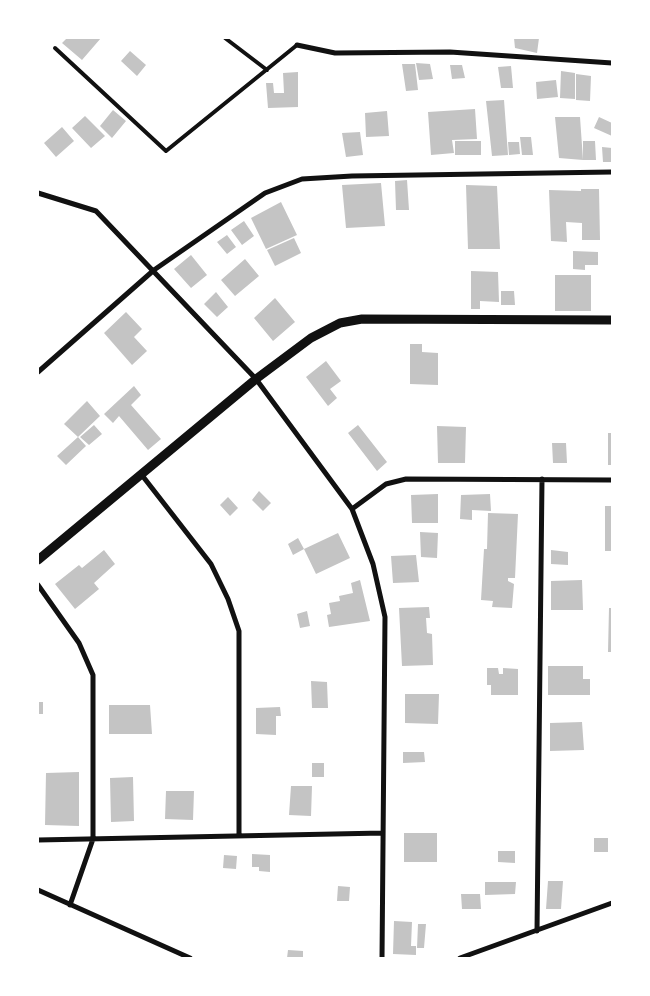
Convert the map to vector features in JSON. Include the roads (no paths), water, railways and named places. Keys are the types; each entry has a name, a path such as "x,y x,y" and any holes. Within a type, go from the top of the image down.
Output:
{"street":[{"path":"297,45 335,53 450,52 612,63"},
{"path":"38,372 154,270 265,193 302,179 362,175 612,172"},
{"path":"38,192 96,211 256,379 352,509 373,564 385,617 382,958"},
{"path":"38,560 256,379 312,338 340,324 362,319 612,320"},
{"path":"141,474 211,564 228,599 239,630 240,836"},
{"path":"352,509 386,484 406,478 612,480"},
{"path":"537,931 542,479"},
{"path":"38,585 79,643 93,675 93,839 70,905"},
{"path":"38,840 383,833"},
{"path":"38,890 190,958"},
{"path":"460,958 612,903"}],"lane":[{"path":"225,38 267,70"},
{"path":"55,48 166,151 297,45"}]}
